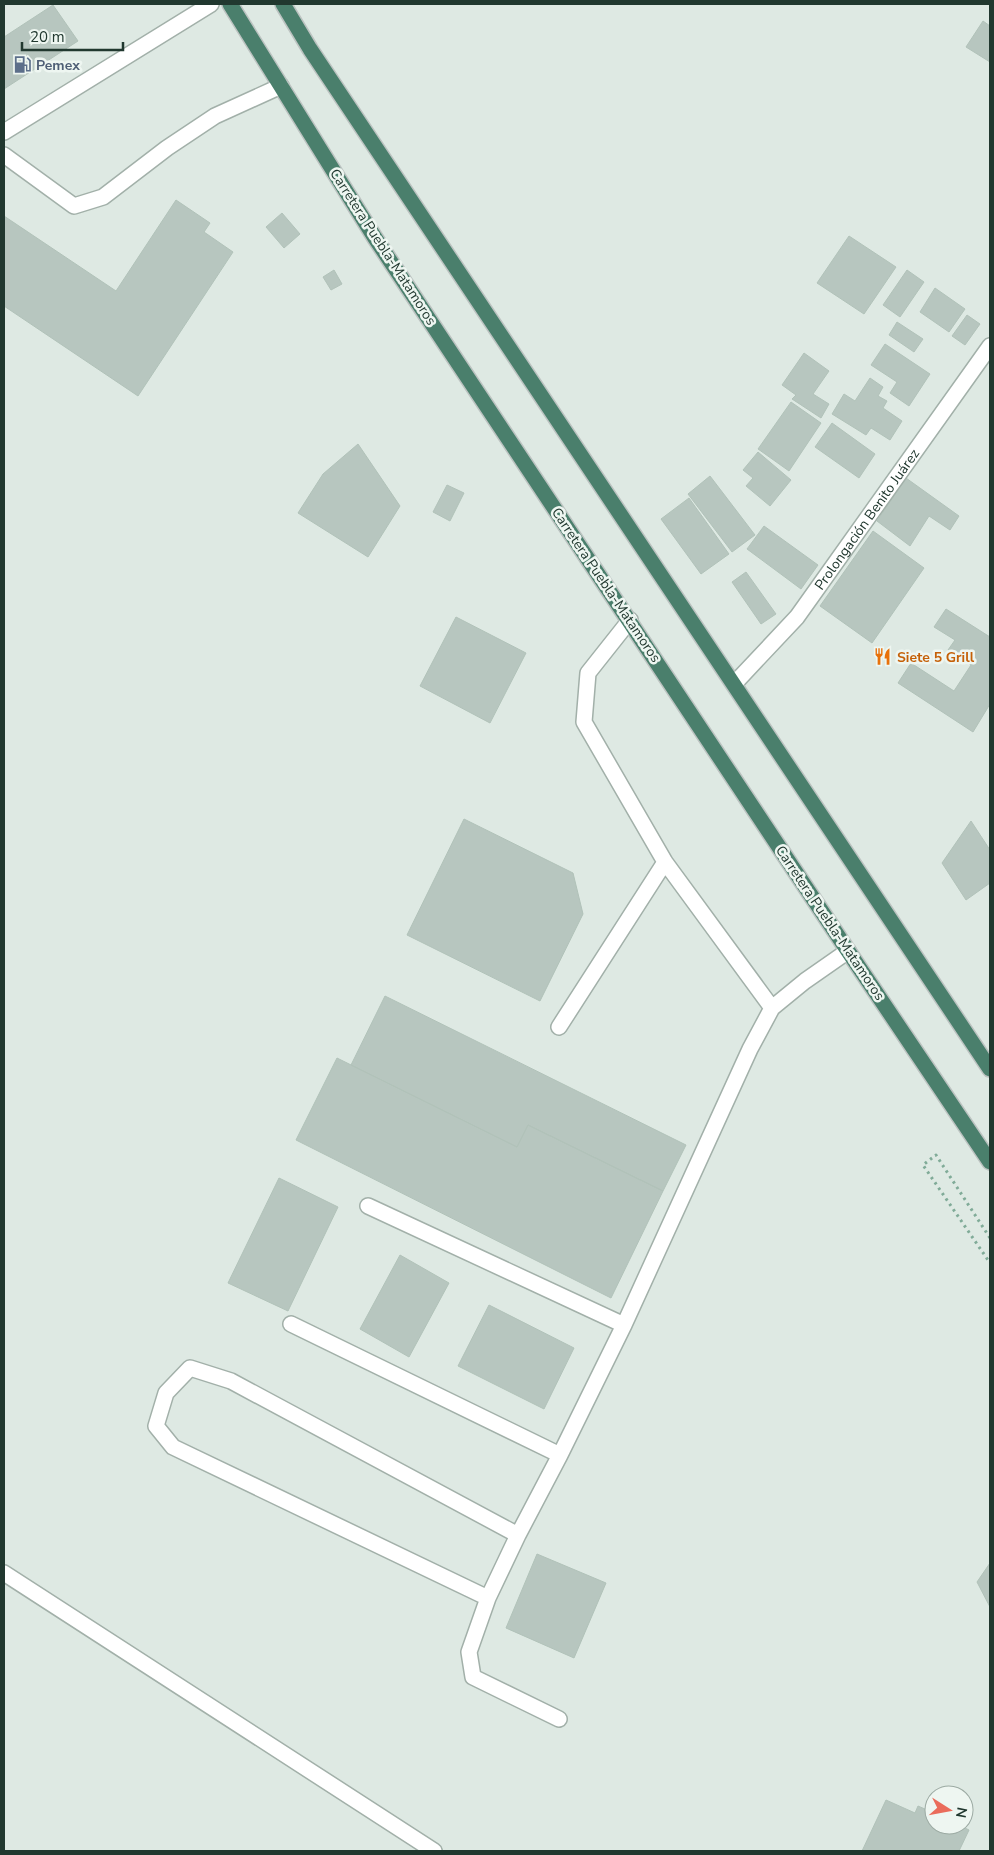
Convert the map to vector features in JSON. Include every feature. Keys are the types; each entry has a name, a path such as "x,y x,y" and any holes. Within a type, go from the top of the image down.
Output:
{"highway":[{"name":"Carretera Puebla-Matamoros","path":"230,4 375,238 990,1162"},
{"path":"283,4 310,49 990,1069"}],"street":[{"path":"4,132 210,4"},
{"path":"4,155 74,206 102,197 167,148 215,116 281,86"},
{"name":"Prolongación Benito Juárez","path":"734,684 796,618 990,346"},
{"path":"630,620 588,673 584,722 666,862 772,1008"},
{"path":"558,1027 666,862"},
{"path":"558,1719 473,1677 469,1652 488,1598 624,1325 750,1049 772,1008 805,981 848,951"},
{"path":"368,1206 624,1325"},
{"path":"291,1324 560,1455"},
{"path":"488,1598 173,1447 156,1426 166,1393 190,1368 231,1381 518,1535"},
{"path":"4,1573 434,1851"}],"path":[{"path":"990,1238 936,1155 923,1165 990,1263"}],"building":[{"name":"Pemex","path":"53,5 78,41 4,89 4,37"},
{"path":"983,21 990,26 990,62 966,47"},
{"path":"176,200 210,223 204,232 233,252 138,396 4,306 4,216 116,291"},
{"path":"282,213 300,234 284,248 266,227"},
{"path":"849,236 896,267 864,314 817,283"},
{"path":"334,270 342,284 331,290 323,277"},
{"path":"907,270 924,282 900,317 883,305"},
{"path":"935,288 965,309 949,332 920,312"},
{"path":"967,315 980,324 965,345 952,336"},
{"path":"897,322 923,339 914,352 889,335"},
{"path":"885,344 930,374 909,406 890,393 897,382 871,365"},
{"path":"804,353 829,371 813,394 829,404 821,418 792,399 796,395 782,385"},
{"path":"870,378 883,387 878,396 887,401 883,408 902,421 890,440 871,428 866,435 832,414 844,394 855,401"},
{"path":"791,402 821,423 789,471 758,449"},
{"path":"832,423 875,454 859,478 815,447"},
{"path":"358,444 400,506 368,557 298,513 323,474"},
{"path":"758,452 791,480 770,506 746,486 753,478 743,470"},
{"path":"710,476 755,535 732,552 688,494"},
{"path":"906,478 959,516 950,530 929,516 910,546 877,521"},
{"path":"447,485 464,493 450,521 433,512"},
{"path":"689,498 729,554 701,574 661,519"},
{"path":"764,526 818,565 801,589 747,549"},
{"path":"873,531 924,568 872,643 820,606"},
{"path":"746,572 776,614 761,624 732,582"},
{"path":"946,609 990,637 990,704 973,732 898,683 911,663 954,691 971,665 948,650 955,640 934,627"},
{"path":"456,617 526,653 490,723 420,686"},
{"path":"464,819 573,873 583,914 540,1001 407,935"},
{"path":"971,821 990,850 990,883 966,900 942,863"},
{"path":"385,996 686,1145 663,1191 528,1125 517,1147 351,1065"},
{"path":"337,1058 517,1147 528,1125 663,1191 611,1298 296,1140"},
{"path":"279,1178 338,1207 288,1311 228,1283"},
{"path":"400,1255 449,1283 409,1357 360,1329"},
{"path":"489,1305 574,1348 544,1409 458,1366"},
{"path":"537,1554 606,1583 574,1658 506,1628"},
{"path":"990,1563 990,1607 977,1582"},
{"path":"886,1800 915,1813 918,1806 924,1809 924,1835 967,1835 959,1851 862,1851"}],"place":[{"name":"Pemex","path":"22,65"},
{"name":"Siete 5 Grill","path":"883,657"}]}
